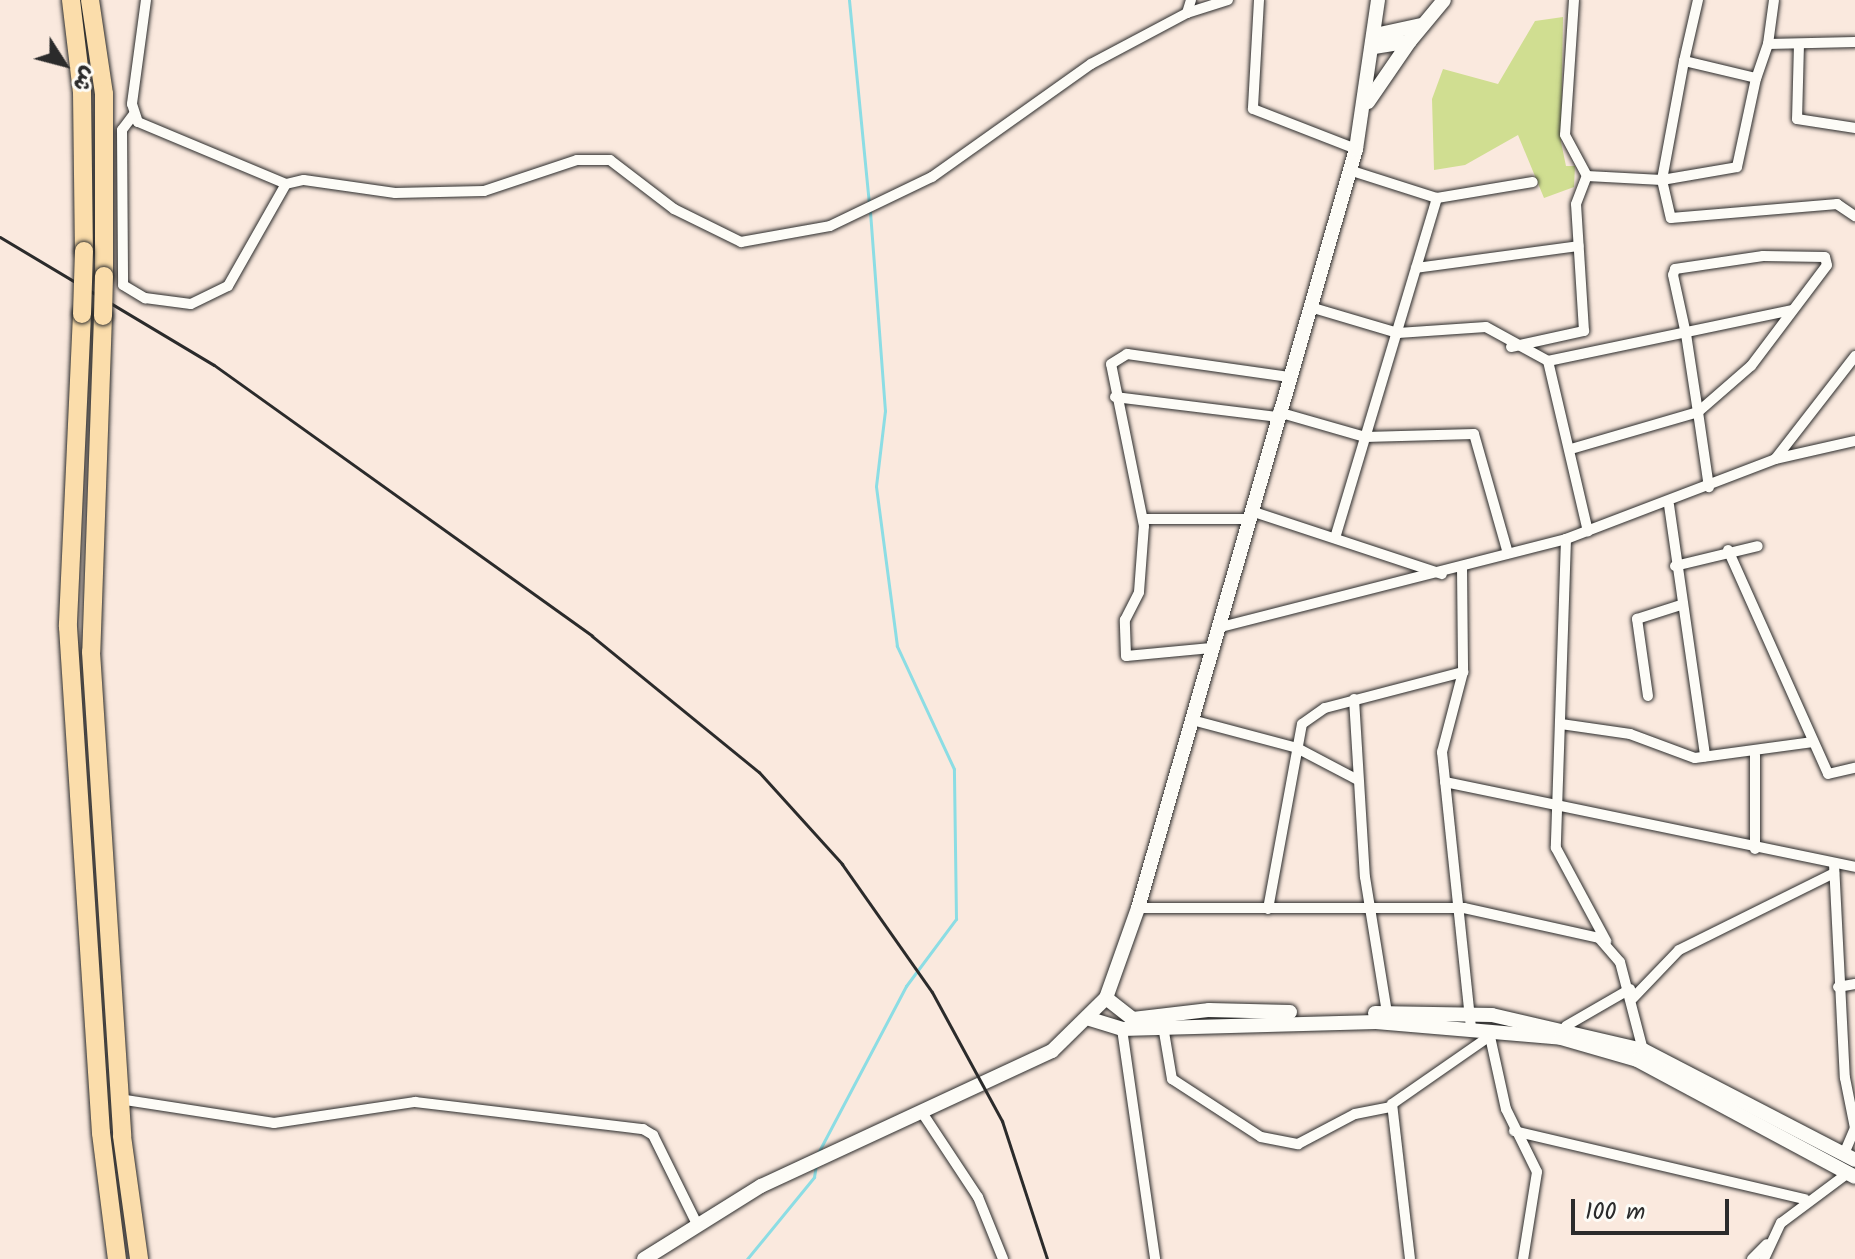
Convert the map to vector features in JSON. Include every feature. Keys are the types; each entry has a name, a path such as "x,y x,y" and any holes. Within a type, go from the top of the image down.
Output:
{"highway":[{"path":"71,0 82,92 84,251 68,586 86,934 117,1259"},
{"path":"90,0 104,94 103,316 90,564 100,845 119,1099 139,1259"}],"street":[{"path":"146,0 134,114 122,130 122,280 145,298 191,304 228,286 286,184"},
{"path":"1187,13 1191,0"},
{"path":"134,114 151,133 286,184 484,191 577,160 610,160 674,209 741,242 808,231 870,210 932,177 1091,64 1187,13 1228,0"},
{"path":"1259,0 1253,109 1356,149"},
{"path":"644,1259 697,1224 799,1169 923,1114 1052,1051 1090,1019 1106,998 1138,908 1356,149 1366,106 1378,0"},
{"path":"1366,106 1410,41 1444,0"},
{"path":"1574,0 1565,135 1587,176"},
{"path":"1698,0 1662,180 1671,218 1837,204 1855,216"},
{"path":"1587,176 1662,180 1742,163 1756,78 1768,44 1774,0"},
{"path":"1375,41 1425,23"},
{"path":"1375,41 1410,41"},
{"path":"1768,44 1855,42"},
{"path":"1799,44 1795,116 1855,128"},
{"path":"1684,61 1756,78"},
{"path":"1349,170 1437,198 1533,182"},
{"path":"1587,176 1576,199 1588,353"},
{"path":"1335,538 1437,198"},
{"path":"1416,268 1579,246"},
{"path":"1571,449 1698,412 1751,366 1827,265 1825,257 1682,266 1673,275 1686,334 1698,412 1709,487"},
{"path":"1310,307 1398,333 1486,327 1511,347 1548,361 1794,310"},
{"path":"1511,347 1584,331"},
{"path":"1211,648 1126,656 1125,620 1139,592 1143,519 1115,397 1111,364 1120,355 1289,377"},
{"path":"1775,459 1855,356"},
{"path":"1548,361 1588,531"},
{"path":"1115,397 1278,415 1365,437 1474,434 1508,553"},
{"path":"1217,628 1442,574 1566,539 1669,505 1775,459 1855,441"},
{"path":"1669,505 1675,566 1705,756"},
{"path":"1143,519 1250,515 1335,538 1442,574"},
{"path":"1566,539 1558,856 1631,993 1643,1050"},
{"path":"1675,566 1728,550 1758,546"},
{"path":"1728,550 1831,776 1855,768"},
{"path":"1462,568 1463,672 1443,743 1445,782 1464,908 1471,1020"},
{"path":"1648,696 1637,619 1681,605"},
{"path":"1268,909 1297,748 1308,718 1354,699 1463,672"},
{"path":"1354,699 1370,910 1387,1013"},
{"path":"1192,720 1297,748 1358,780"},
{"path":"1561,724 1705,756 1755,755 1813,742"},
{"path":"1755,755 1755,849"},
{"path":"1445,782 1560,804 1834,868 1855,867"},
{"path":"1752,1259 1805,1199 1850,1166 1855,1128 1838,987 1834,868"},
{"path":"1566,1026 1631,993 1679,950 1834,868"},
{"path":"1138,908 1464,908 1606,941"},
{"path":"1838,987 1855,984"},
{"path":"1106,998 1135,1020 1209,1010 1387,1013 1471,1020 1488,1026 1561,1038 1637,1060 1850,1166"},
{"path":"1090,1019 1122,1029 1296,1021 1471,1020"},
{"path":"1163,1026 1172,1079 1261,1137 1298,1144 1355,1114 1391,1107 1488,1026 1566,1026 1643,1050 1850,1166"},
{"path":"1488,1026 1514,1131 1537,1178 1523,1259"},
{"path":"1122,1029 1155,1259"},
{"path":"119,1099 274,1123 415,1102 643,1129 653,1135 697,1224"},
{"path":"1391,1107 1410,1259"},
{"path":"923,1114 978,1197 1003,1259"},
{"path":"1514,1131 1805,1199"},
{"path":"1764,1259 1768,1243"}],"green space":[{"path":"1563,17 1561,142 1566,166 1575,166 1574,187 1544,198 1518,135 1465,165 1434,170 1432,99 1443,69 1498,84 1535,21"}],"waterway":[{"path":"849,0 869,203"},
{"path":"818,1153 906,986 956,919 954,769 897,646 876,486 885,411 870,211"},
{"path":"747,1259 814,1177 816,1165"}],"railway":[{"path":"0,237 214,365 592,636 759,772 842,864 932,992 1002,1121 1047,1259"}]}
